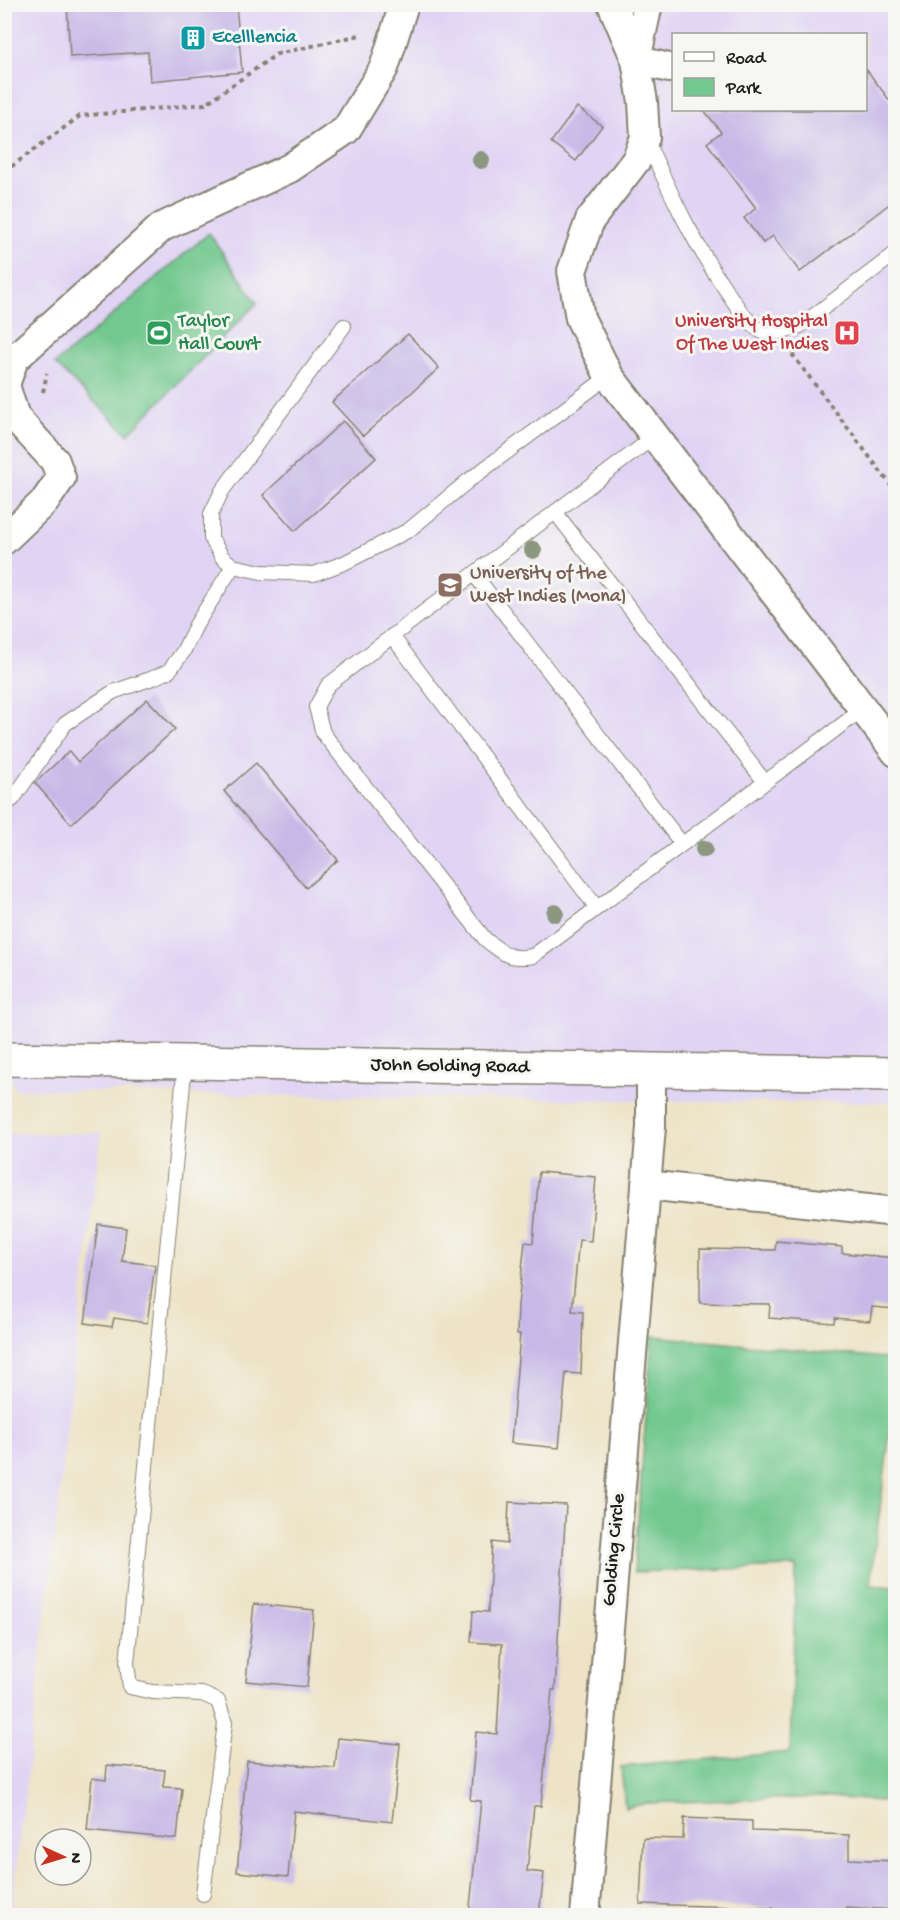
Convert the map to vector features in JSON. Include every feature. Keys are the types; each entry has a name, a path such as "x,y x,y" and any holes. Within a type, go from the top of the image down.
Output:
{"street":[{"path":"612,4 636,60 644,102 645,137 637,159 590,220 572,271 580,318 609,376 896,752"},
{"path":"636,60 648,4"},
{"path":"4,540 45,501 61,478 56,461 15,417 5,385 14,359 162,227 290,168 345,130 384,68 401,15"},
{"path":"636,60 669,68"},
{"name":"John Golding Road","path":"4,1059 896,1074"},
{"name":"Golding Circle","path":"585,1916 651,1127 651,1070"},
{"path":"646,1185 896,1212"}],"lane":[{"path":"645,137 676,207 703,258 740,311 759,332 768,335 788,331 809,320 896,254"},
{"path":"344,326 222,490 211,514 211,538 222,557 233,566 261,572 314,574 344,563 409,530 468,481 609,376"},
{"path":"655,436 328,685 316,707 323,733 485,939 500,952 515,959 533,956 863,709"},
{"path":"555,512 765,782"},
{"path":"4,806 13,799 65,724 113,692 169,671 183,652 196,625 233,566"},
{"path":"474,574 682,844"},
{"path":"392,636 597,908"},
{"path":"184,1063 127,1663 130,1687 152,1692 202,1694 218,1701 222,1712 225,1723 203,1894"}],"path":[{"path":"4,172 80,116 205,104 277,54 401,15"},
{"path":"776,333 896,492"},
{"path":"42,396 47,371"}],"shaded area":[{"name":"University of the West Indies (Mona)","path":"4,5 895,5 895,1102 187,1094 15,1089 4,1061"},
{"path":"101,1133 12,1906 5,1906 5,1134"}],"green space":[{"name":"Taylor Hall Court","path":"209,233 257,303 128,434 55,364"},
{"path":"652,1336 895,1359 895,1394 870,1585 895,1587 895,1802 825,1797 648,1803 625,1808 621,1767 790,1752 796,1567 634,1572"}],"building":[{"name":"Ecelllencia","path":"67,4 236,4 242,72 150,81 148,52 70,57"},
{"path":"867,70 896,109 896,199 800,272 773,236 763,243 744,218 756,208 707,143 721,132 705,111 867,111"},
{"path":"577,107 602,126 576,161 551,142"},
{"path":"408,334 439,368 363,436 332,402"},
{"path":"343,421 376,458 295,531 263,495"},
{"path":"147,699 175,729 71,824 35,783 69,751 78,762"},
{"path":"256,763 338,860 306,888 224,791"},
{"path":"539,1172 596,1177 591,1241 579,1240 572,1311 583,1312 581,1374 566,1373 559,1448 511,1443 520,1334 517,1334 518,1305 525,1242 533,1243"},
{"path":"98,1224 126,1228 122,1261 155,1265 147,1323 114,1318 112,1327 85,1323"},
{"path":"776,1241 842,1247 842,1253 896,1258 896,1309 872,1307 870,1321 835,1318 834,1323 769,1318 770,1304 700,1303 700,1249 775,1250"},
{"path":"509,1502 566,1505 555,1690 552,1690 541,1806 534,1806 527,1871 544,1873 539,1916 469,1916 481,1801 470,1800 476,1732 497,1734 502,1644 471,1642 473,1611 488,1612 492,1542 507,1544"},
{"path":"254,1604 314,1610 307,1687 246,1681"},
{"path":"338,1738 400,1744 392,1822 294,1811 288,1877 237,1872 247,1761 335,1768"},
{"path":"107,1765 165,1770 163,1787 182,1788 177,1839 93,1831 93,1827 87,1827 92,1778 106,1780"},
{"path":"684,1818 752,1821 752,1831 849,1835 849,1859 896,1861 896,1910 846,1907 846,1916 794,1916 773,1915 773,1908 640,1904 643,1838 683,1839"}],"place":[{"name":"Ecelllencia","path":"193,38"},
{"name":"Taylor Hall Court","path":"159,333"},
{"name":"University Hospital Of The West Indies","path":"847,333"},
{"name":"University of the West Indies (Mona)","path":"450,585"}]}
